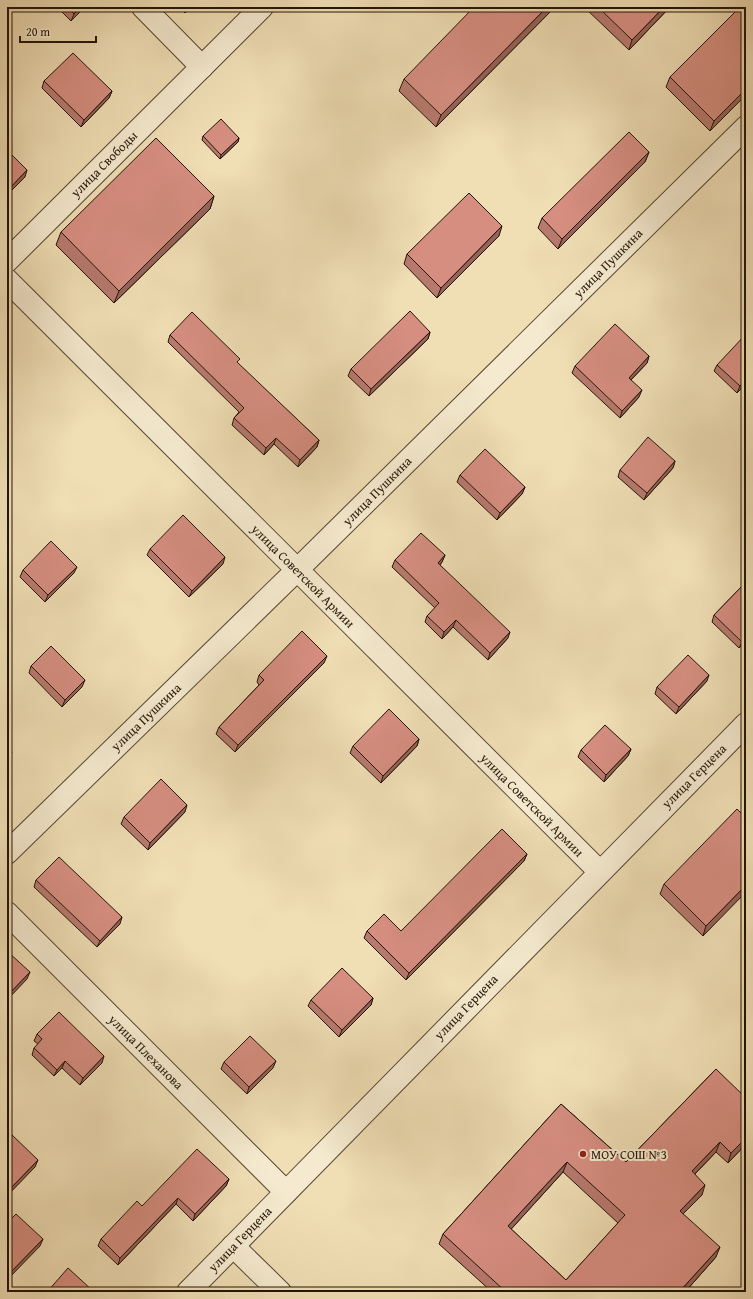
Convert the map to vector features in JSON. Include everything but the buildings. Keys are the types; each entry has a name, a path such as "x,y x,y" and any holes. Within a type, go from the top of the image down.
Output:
{"street":[{"path":"143,7 202,68"},
{"name":"улица Свободы","path":"7,261 262,7"},
{"name":"улица Пушкина","path":"7,853 297,570 746,127"},
{"name":"улица Советской Армии","path":"7,280 599,872"},
{"name":"улица Герцена","path":"188,1292 746,724"},
{"name":"улица Плеханова","path":"7,913 286,1192"},
{"path":"233,1246 280,1292"}],"place":[{"name":"МОУ СОШ №3","path":"583,1154"}]}
